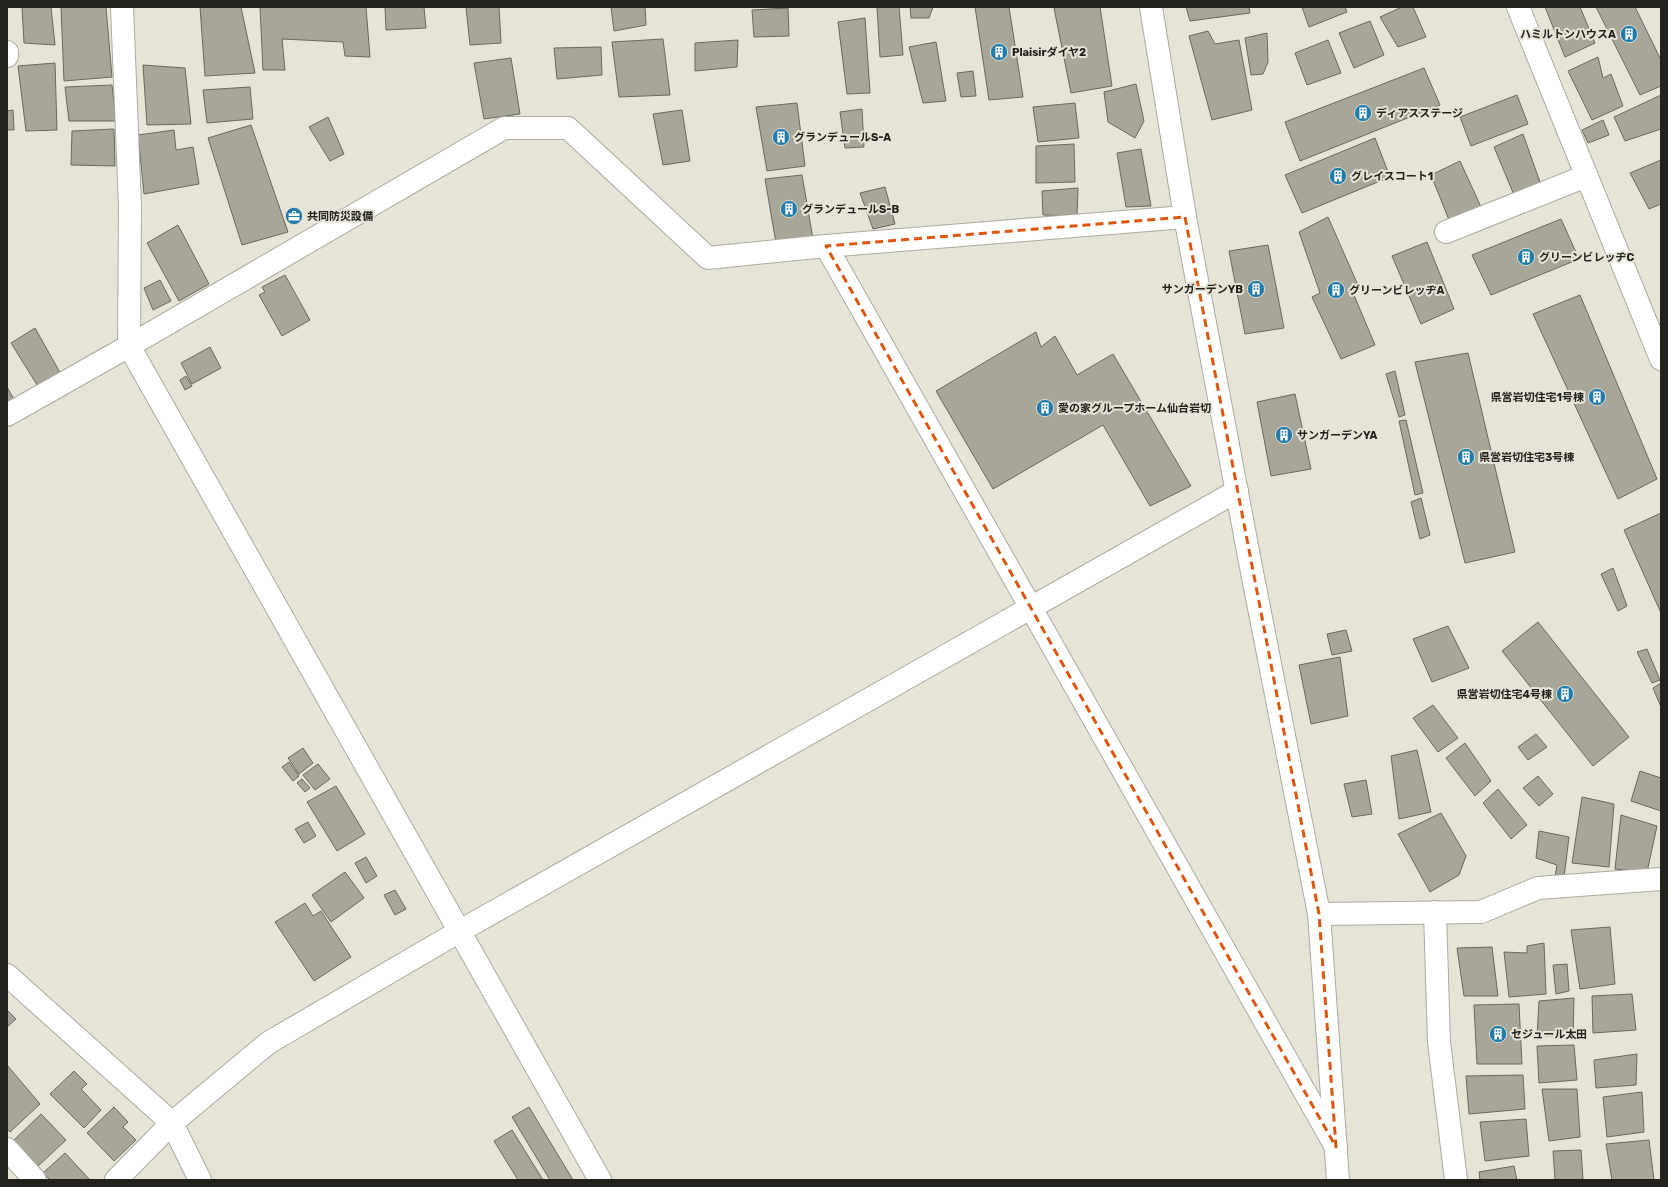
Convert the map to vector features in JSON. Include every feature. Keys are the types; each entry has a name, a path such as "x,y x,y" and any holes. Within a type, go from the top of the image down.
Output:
{"street":[{"path":"122,7 130,207 129,346 600,1180"},
{"path":"1151,7 1185,217 1319,914 1338,1180"},
{"path":"1518,7 1661,359"},
{"path":"7,415 129,346 504,128 568,128 708,258 826,246 1185,217"},
{"path":"1446,232 1586,176"},
{"path":"826,246 1336,1147"},
{"path":"116,1180 172,1123 268,1044 460,932 1237,491"},
{"path":"1319,914 1481,912 1538,888 1661,879 1661,882"},
{"path":"1435,912 1439,1042 1456,1180"},
{"path":"7,976 172,1123 200,1180"},
{"path":"7,1149 35,1180"}],"highlighted area":[{"path":"1185,217 1319,914 1336,1147 1031,608 826,246"}],"building":[{"path":"22,7 51,7 55,45 24,43"},
{"path":"61,7 106,7 112,77 64,81"},
{"path":"200,7 241,7 255,73 205,76"},
{"path":"260,7 366,7 370,57 345,56 343,42 282,39 285,70 263,70"},
{"path":"385,7 424,7 426,28 386,30"},
{"path":"466,7 499,7 501,43 470,45"},
{"path":"611,7 645,7 646,25 614,31"},
{"path":"877,7 899,7 903,55 880,57"},
{"path":"910,7 933,7 929,18 911,18"},
{"name":"Plaisirダイヤ2","path":"975,7 1009,7 1023,97 989,100"},
{"path":"1100,7 1112,86 1071,93 1054,8"},
{"path":"1186,7 1249,7 1250,13 1190,21"},
{"path":"1302,7 1345,7 1347,12 1309,27"},
{"path":"1402,7 1413,7 1426,37 1398,47 1380,17"},
{"path":"1545,7 1580,7 1595,43 1565,57"},
{"name":"ハミルトンハウスA","path":"1596,7 1635,7 1661,60 1661,86 1640,95"},
{"path":"788,8 789,36 754,37 752,10"},
{"path":"865,18 870,93 847,94 838,22"},
{"path":"1370,21 1384,55 1354,68 1339,33"},
{"path":"1208,31 1215,44 1239,40 1252,110 1212,120 1189,36"},
{"path":"1267,33 1268,62 1263,74 1251,75 1245,38"},
{"path":"663,39 670,95 619,97 612,42"},
{"path":"738,40 737,67 695,71 695,43"},
{"path":"1328,40 1341,73 1307,85 1295,53"},
{"path":"936,42 946,101 923,103 909,47"},
{"path":"601,47 602,75 557,79 554,48"},
{"path":"1598,57 1603,78 1611,74 1623,106 1592,120 1568,71"},
{"path":"511,58 520,114 484,119 474,63"},
{"path":"55,63 57,130 26,131 18,66"},
{"path":"143,65 185,68 191,124 147,125"},
{"name":"ディアスステージ","path":"1424,68 1440,105 1300,161 1285,122"},
{"path":"973,71 976,96 961,97 957,73"},
{"path":"1136,84 1144,121 1135,138 1108,122 1104,92"},
{"path":"112,85 116,121 69,121 65,87"},
{"path":"250,87 253,119 207,123 203,90"},
{"path":"1517,95 1528,124 1471,146 1460,117"},
{"path":"1661,95 1661,129 1625,141 1614,117"},
{"name":"グランデュールS-A","path":"797,103 805,166 767,171 756,107"},
{"path":"1075,103 1079,138 1038,142 1033,107"},
{"path":"862,109 864,147 845,148 840,112"},
{"path":"13,110 14,130 7,130 7,111"},
{"path":"682,110 690,161 663,165 653,114"},
{"path":"328,117 344,154 330,161 309,127"},
{"path":"1603,120 1609,135 1588,143 1582,130"},
{"path":"251,125 288,232 242,245 208,138"},
{"path":"114,129 115,166 71,165 72,131"},
{"path":"174,130 176,150 193,147 199,184 144,194 138,135"},
{"path":"1523,134 1541,185 1514,195 1494,147"},
{"name":"グレイスコート1","path":"1375,138 1390,177 1302,213 1285,175"},
{"path":"1074,144 1075,182 1036,183 1036,146"},
{"path":"1141,149 1151,206 1126,207 1117,153"},
{"path":"1661,160 1661,204 1649,209 1630,173"},
{"path":"1460,161 1481,207 1449,220 1431,175"},
{"name":"グランデュールS-B","path":"802,175 813,239 776,243 765,179"},
{"path":"885,187 895,224 873,229 860,193"},
{"path":"1078,188 1077,216 1043,215 1042,191"},
{"name":"グリーンビレッヂA","path":"1328,217 1357,283 1351,288 1375,345 1341,359 1312,297 1320,293 1299,232"},
{"name":"グリーンビレッヂC","path":"1561,219 1579,259 1491,295 1472,255"},
{"path":"178,225 209,284 179,301 147,243"},
{"path":"1427,242 1454,309 1421,324 1392,256"},
{"name":"サンガーデンYB","path":"1268,245 1284,328 1245,334 1229,251"},
{"path":"285,275 310,320 282,336 259,295 265,292 262,287"},
{"path":"160,280 171,301 153,310 144,288"},
{"name":"県営岩切住宅1号棟","path":"1580,295 1657,479 1618,499 1533,314"},
{"path":"35,328 62,376 39,388 11,343"},
{"name":"愛の家グループホーム仙台岩切","path":"1036,332 1041,347 1055,336 1077,375 1113,354 1191,486 1150,506 1103,425 993,489 936,391"},
{"path":"210,347 221,368 192,384 181,363"},
{"name":"県営岩切住宅3号棟","path":"1468,353 1515,552 1465,563 1415,362"},
{"path":"1395,371 1405,415 1399,417 1386,374"},
{"path":"186,376 192,386 185,390 180,380"},
{"path":"7,387 15,401 7,406"},
{"name":"サンガーデンYA","path":"1295,394 1311,469 1271,476 1257,402"},
{"path":"1406,420 1423,493 1415,495 1399,421"},
{"path":"1421,498 1430,535 1420,539 1411,502"},
{"path":"1661,513 1661,613 1624,530"},
{"path":"1613,568 1627,606 1618,611 1601,574"},
{"name":"県営岩切住宅4号棟","path":"1538,622 1629,737 1593,766 1502,651"},
{"path":"1448,626 1469,668 1432,682 1413,639"},
{"path":"1346,630 1352,651 1332,655 1327,634"},
{"path":"1647,649 1660,680 1652,683 1637,652"},
{"path":"1340,657 1348,716 1311,724 1299,665"},
{"path":"1661,683 1661,707 1653,688"},
{"path":"1433,705 1458,738 1438,752 1413,718"},
{"path":"1536,734 1547,747 1528,760 1518,747"},
{"path":"1465,743 1491,781 1475,796 1446,758"},
{"path":"303,748 313,763 299,774 288,758"},
{"path":"1417,750 1431,812 1399,819 1391,756"},
{"path":"289,762 299,776 293,781 282,767"},
{"path":"318,764 330,779 315,790 303,775"},
{"path":"1640,771 1661,778 1661,811 1631,801"},
{"path":"1538,776 1553,794 1539,806 1523,788"},
{"path":"302,779 310,788 305,792 297,783"},
{"path":"1366,780 1372,814 1352,817 1344,784"},
{"path":"336,786 365,834 337,851 307,802"},
{"path":"1498,789 1527,825 1511,839 1483,803"},
{"path":"1582,797 1614,804 1609,867 1572,863"},
{"path":"1441,813 1466,856 1459,875 1430,892 1398,834"},
{"path":"1621,815 1657,826 1647,872 1615,869"},
{"path":"308,822 316,836 304,843 295,829"},
{"path":"1539,831 1569,837 1564,878 1555,877 1557,865 1536,858"},
{"path":"366,857 377,876 366,883 355,863"},
{"path":"345,872 364,898 331,922 312,895"},
{"path":"395,890 406,909 395,915 384,895"},
{"path":"305,903 313,916 321,911 351,957 314,981 275,922"},
{"path":"1610,927 1615,984 1580,989 1571,930"},
{"path":"1544,943 1546,994 1509,997 1504,952 1527,953 1527,946"},
{"path":"1492,947 1498,996 1464,996 1457,948"},
{"path":"1567,964 1569,991 1556,994 1553,965"},
{"path":"1632,994 1636,1030 1593,1033 1592,996"},
{"path":"1574,998 1573,1036 1537,1036 1539,1001"},
{"name":"セジュール太田","path":"1519,1004 1522,1064 1477,1064 1474,1005"},
{"path":"7,1010 16,1019 7,1027"},
{"path":"1574,1045 1577,1080 1539,1083 1537,1046"},
{"path":"1637,1054 1636,1085 1596,1088 1594,1060"},
{"path":"7,1065 40,1104 10,1132 7,1129"},
{"path":"74,1071 87,1084 81,1089 101,1110 84,1128 50,1094"},
{"path":"1523,1075 1525,1109 1469,1114 1466,1076"},
{"path":"1542,1089 1577,1089 1580,1137 1549,1141"},
{"path":"1642,1092 1644,1132 1607,1137 1603,1097"},
{"path":"114,1107 128,1122 123,1127 136,1140 114,1161 87,1133"},
{"path":"529,1107 573,1180 550,1180 512,1117"},
{"path":"41,1114 66,1140 37,1167 13,1141"},
{"path":"1526,1119 1529,1156 1485,1161 1480,1122"},
{"path":"512,1130 543,1180 518,1180 494,1141"},
{"path":"1649,1140 1654,1180 1612,1180 1606,1144"},
{"path":"1581,1150 1583,1180 1555,1180 1553,1151"},
{"path":"65,1153 90,1180 50,1180 43,1173"},
{"path":"1514,1166 1517,1180 1480,1180 1479,1172"}],"place":[{"name":"ハミルトンハウスA","path":"1629,34"},
{"name":"Plaisirダイヤ2","path":"999,52"},
{"name":"ディアスステージ","path":"1363,113"},
{"name":"グランデュールS-A","path":"781,137"},
{"name":"グレイスコート1","path":"1338,176"},
{"name":"グランデュールS-B","path":"789,209"},
{"name":"共同防災設備","path":"294,216"},
{"name":"グリーンビレッヂC","path":"1526,257"},
{"name":"サンガーデンYB","path":"1256,289"},
{"name":"グリーンビレッヂA","path":"1336,290"},
{"name":"県営岩切住宅1号棟","path":"1597,397"},
{"name":"愛の家グループホーム仙台岩切","path":"1045,408"},
{"name":"サンガーデンYA","path":"1284,435"},
{"name":"県営岩切住宅3号棟","path":"1466,457"},
{"name":"県営岩切住宅4号棟","path":"1565,694"},
{"name":"セジュール太田","path":"1498,1034"}]}
